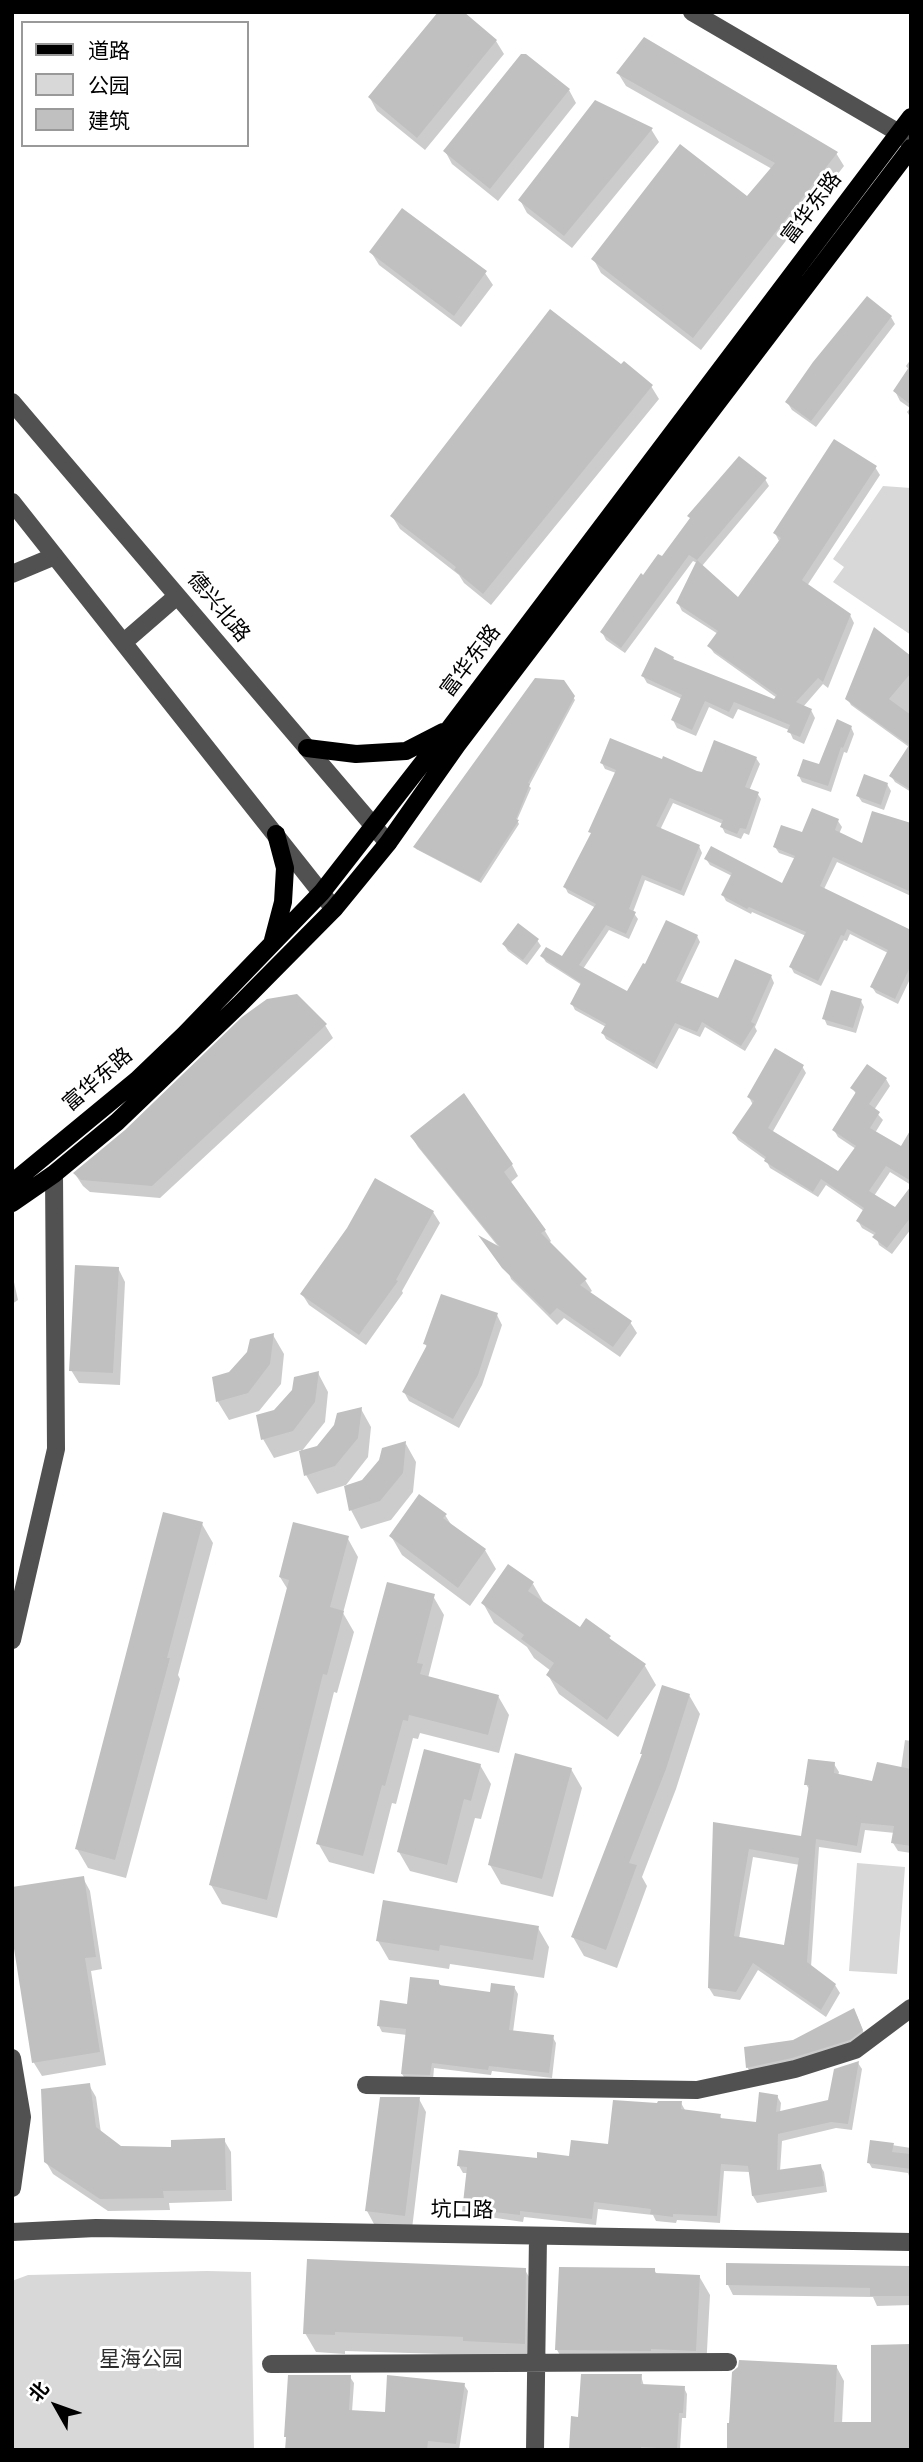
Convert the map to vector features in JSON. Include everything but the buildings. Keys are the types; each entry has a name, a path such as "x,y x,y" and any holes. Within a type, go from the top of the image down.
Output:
{"main road":[{"name":"富华东路","path":"12,1183 137,1080 322,892 905,138 911,117"},
{"name":"富华东路","path":"12,1203 54,1174 144,1097 334,909 388,843 465,734 911,148"},
{"path":"307,748 356,754 406,751 449,729"},
{"path":"273,943 283,901 285,869 276,834"}],"street":[{"path":"692,12 905,138"},
{"name":"德兴北路","path":"12,402 388,843"},
{"path":"12,502 334,909"},
{"path":"12,575 55,556"},
{"path":"124,642 177,596"},
{"path":"12,1640 56,1450 54,1174"},
{"path":"366,2085 697,2090 795,2069 855,2050 911,2008"},
{"path":"12,2058 22,2117 12,2188"},
{"name":"坑口路","path":"12,2232 96,2228 911,2242"},
{"path":"535,2450 538,2236"},
{"path":"271,2364 728,2362"}],"green space":[{"path":"883,486 911,488 911,635 833,582 844,567 833,559"},
{"path":"857,1863 905,1867 897,1974 849,1971"},
{"name":"星海公园","path":"251,2272 254,2450 12,2450 12,2281 28,2275"}]}
